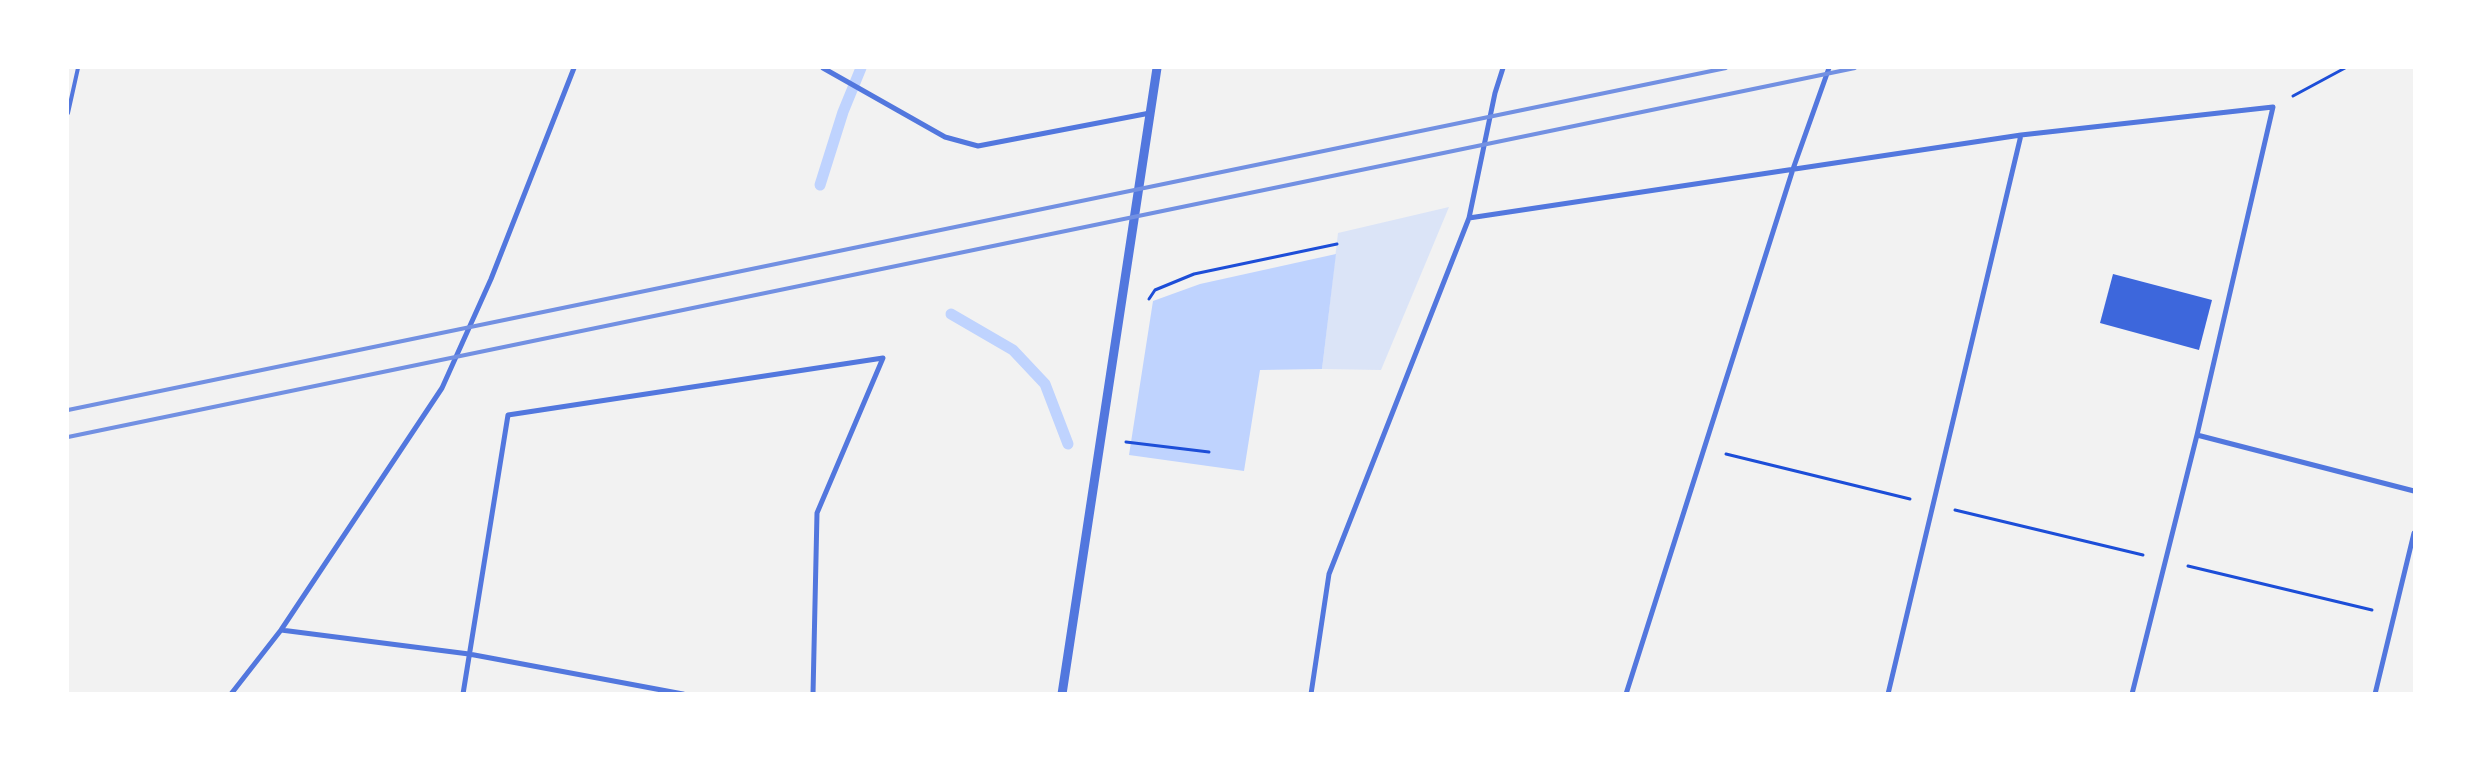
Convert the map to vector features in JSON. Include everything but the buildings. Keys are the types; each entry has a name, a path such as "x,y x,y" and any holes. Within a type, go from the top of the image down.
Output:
{"street":[{"path":"231,694 282,630 442,388 491,279 574,68"},
{"path":"823,68 945,137 978,146 1150,113"},
{"path":"1062,694 1157,68"},
{"path":"1311,694 1329,574 1469,218 1495,93 1503,68"},
{"path":"1626,694 1793,169 1829,68"},
{"path":"1469,218 2021,135 2273,107 2197,435 2132,694"},
{"path":"1888,694 2021,135"},
{"path":"463,694 508,415 883,358 817,513 813,694"},
{"path":"2197,435 2414,492"},
{"path":"2375,694 2414,533"},
{"path":"282,630 469,654 683,694"}],"lane":[{"path":"68,113 78,68"}],"path":[{"path":"2273,107 2346,68"},
{"path":"1146,302 1155,290 1194,274 1337,244"},
{"path":"1124,432 1123,442 1209,452"},
{"path":"1704,449 2394,616"}],"shaded area":[{"path":"1449,207 1381,370 1322,369 1338,233"}],"water":[{"path":"1336,254 1322,369 1260,370 1244,471 1129,455 1153,301 1200,284"}],"waterway":[{"path":"820,185 843,112 861,68"},
{"path":"951,314 1013,350 1045,384 1068,444"}],"railway":[{"path":"68,410 1726,68"},
{"path":"68,437 1855,68"}]}
